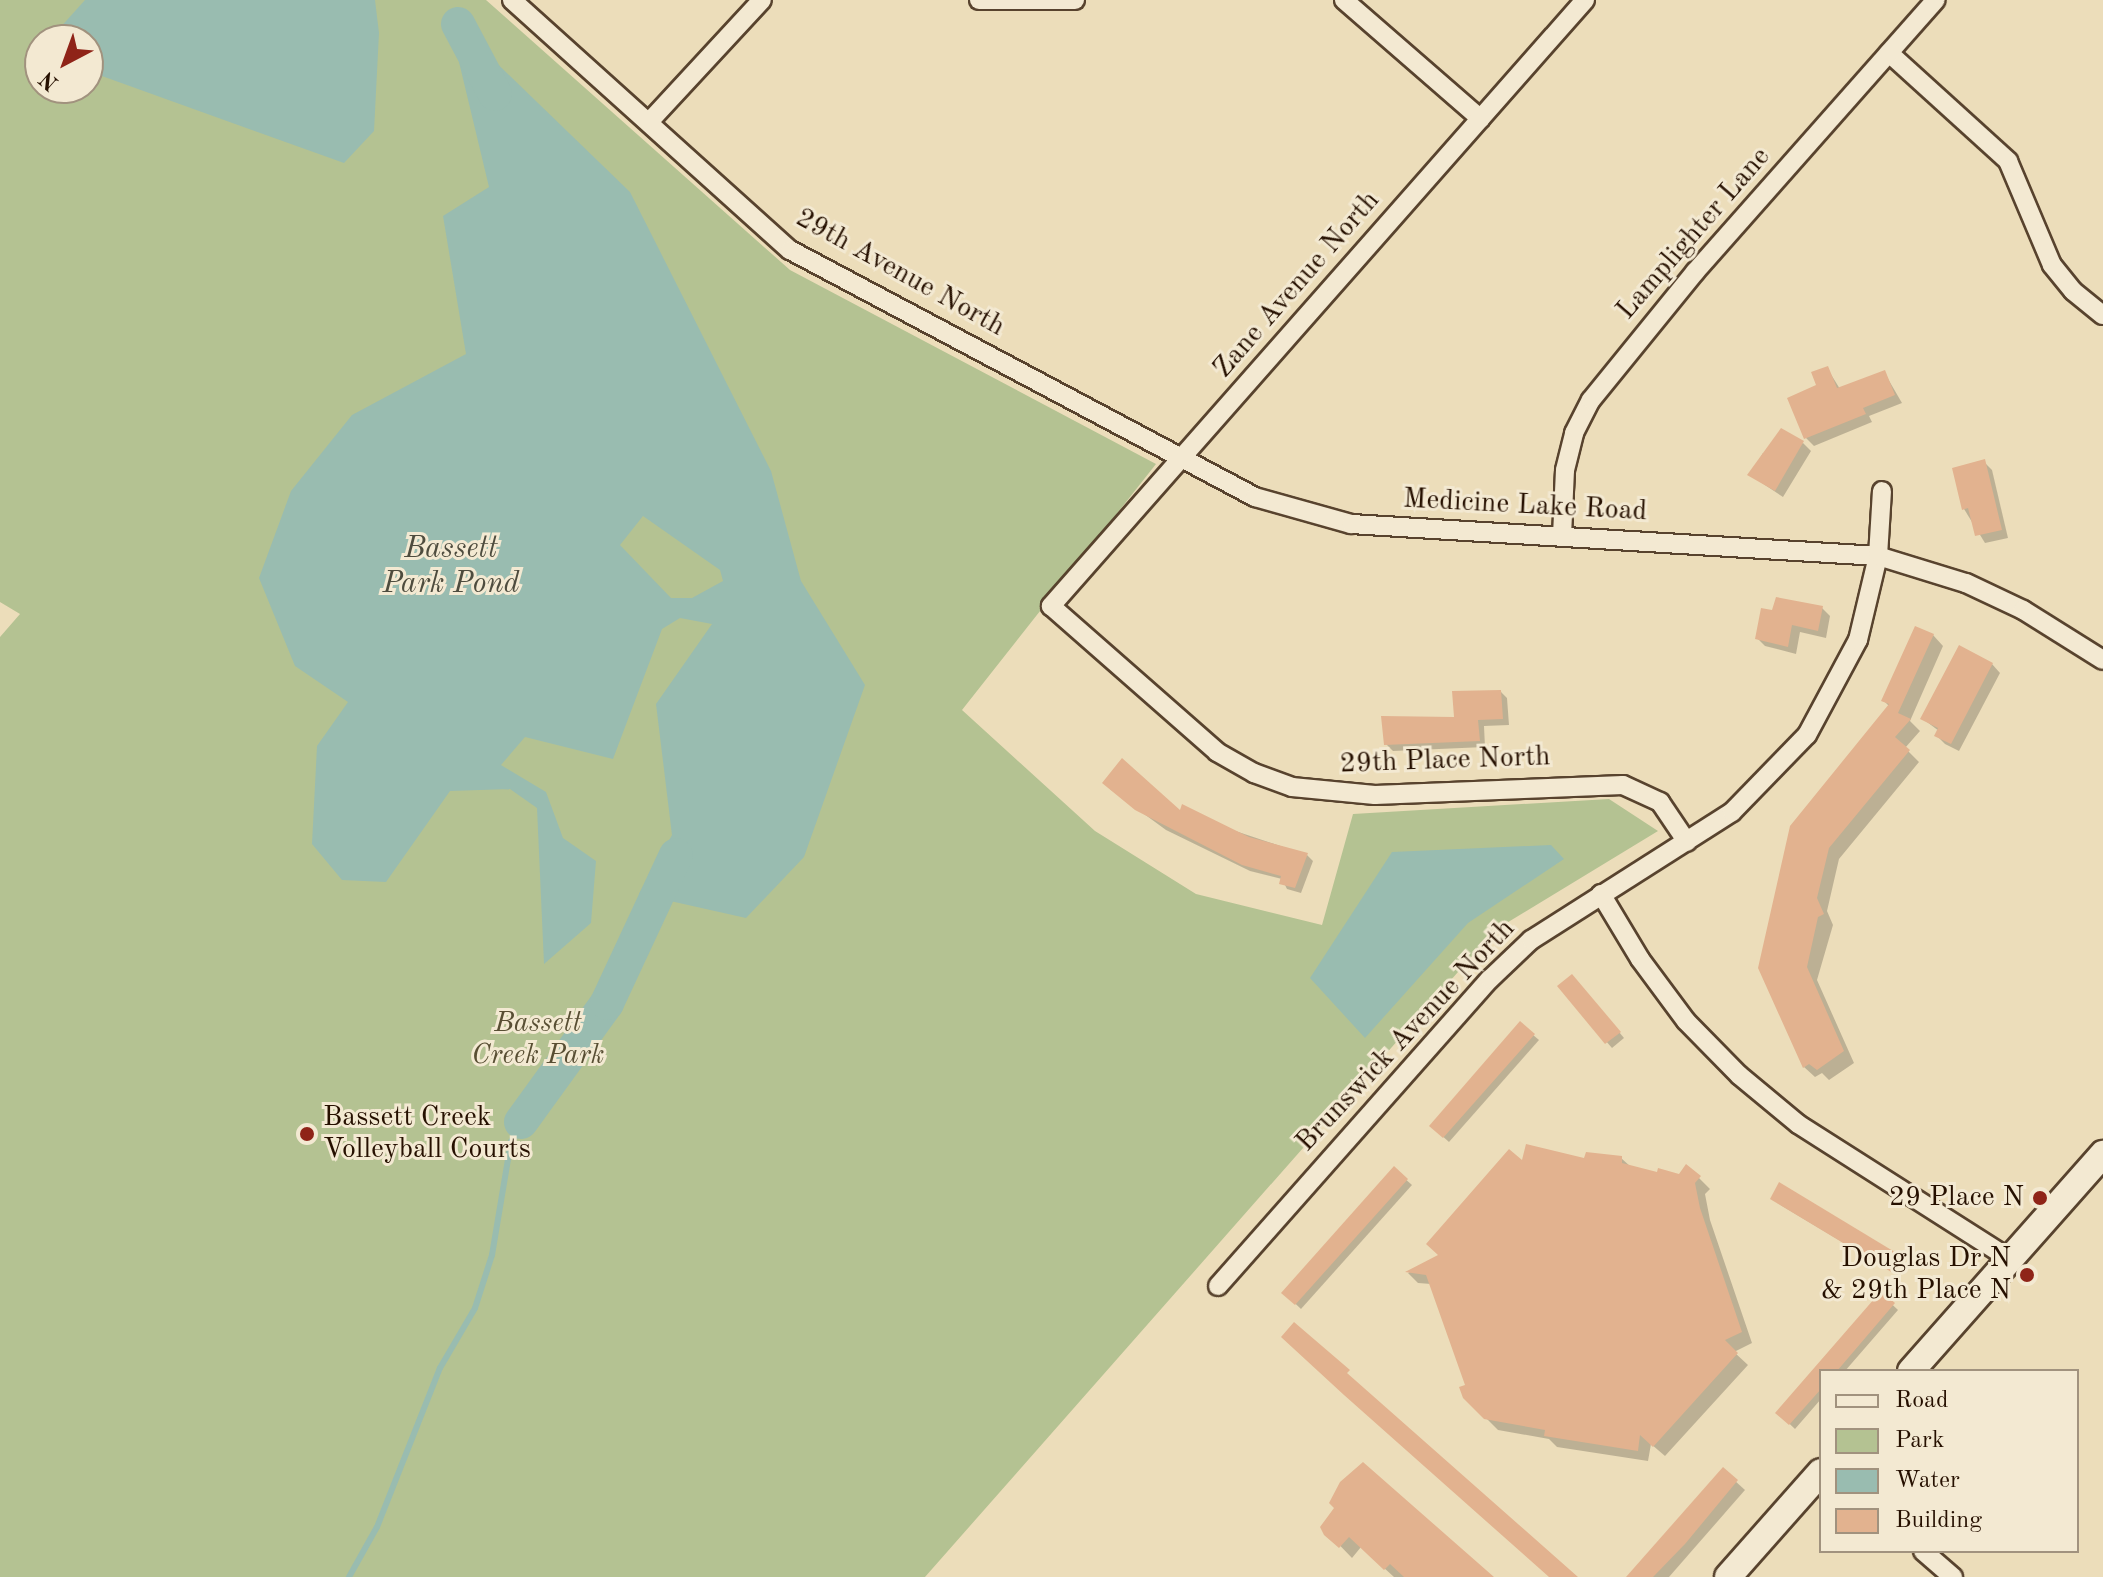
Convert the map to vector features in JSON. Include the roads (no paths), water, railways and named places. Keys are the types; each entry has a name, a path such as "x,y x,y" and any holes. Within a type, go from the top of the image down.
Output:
{"street":[{"name":"29th Avenue North","path":"512,0 790,250 1182,458"},
{"path":"649,122 762,0"},
{"path":"979,0 1075,0"},
{"path":"1344,0 1481,119"},
{"name":"Zane Avenue North","path":"1051,606 1585,0"},
{"name":"Lamplighter Lane","path":"1562,536 1565,470 1574,433 1591,400 1695,272 1936,0"},
{"path":"1889,53 2008,161 2052,265 2073,291 2103,315"},
{"name":"Medicine Lake Road","path":"1182,458 1255,497 1351,524 1878,556 1976,588 2023,610 2103,660"},
{"path":"1878,556 1882,491"},
{"name":"Brunswick Avenue North","path":"1218,1286 1490,979 1531,940 1732,812 1807,735 1858,640 1878,556"},
{"name":"29th Place North","path":"1051,606 1206,743 1254,773 1292,787 1375,795 1623,785 1660,802 1687,842"},
{"path":"1601,894 1640,959 1686,1021 1739,1075 1798,1124 2010,1259"},
{"path":"1913,1369 2103,1154"},
{"path":"1728,1577 1819,1474"},
{"path":"1925,1553 1953,1577"}],"water":[{"path":"85,0 375,0 379,33 374,131 344,163 104,77 104,24 63,24"},
{"name":"Bassett Park Pond","path":"480,47 630,192 771,471 801,581 865,685 804,857 746,918 639,894 672,835 656,704 712,624 680,618 662,629 613,759 525,737 501,765 546,792 563,838 596,861 591,923 544,964 537,808 510,789 450,791 386,882 342,880 312,844 317,746 348,702 295,666 259,578 291,491 352,415 466,354 443,216 489,187 459,62","holes":["643,516 720,570 723,581 692,598 671,598 620,545"]},
{"path":"1551,845 1564,859 1468,923 1365,1038 1310,978 1392,852"}],"waterway":[{"path":"458,24 495,94"},
{"path":"521,1122 607,1003 676,855"},
{"path":"349,1577 377,1527 440,1368 475,1308 492,1255 511,1142 521,1122"}],"place":[{"name":"Bassett Creek Volleyball Courts","path":"307,1134"},
{"name":"29 Place N","path":"2040,1198"},
{"name":"Douglas Dr N & 29th Place N","path":"2027,1275"}],"park label":[{"name":"Bassett Creek Park","path":"538,1040"}]}
